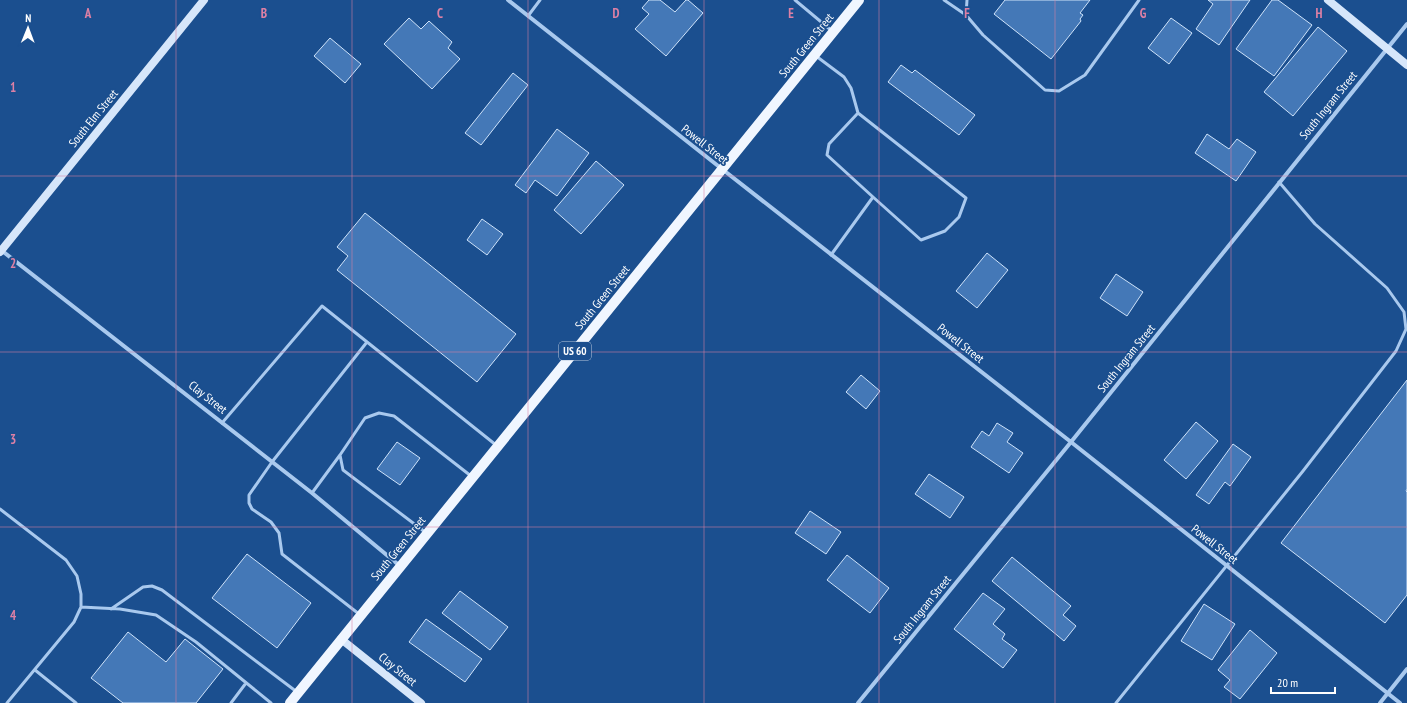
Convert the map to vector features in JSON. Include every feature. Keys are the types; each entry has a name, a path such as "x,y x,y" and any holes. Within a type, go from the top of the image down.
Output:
{"main road":[{"name":"South Green Street","path":"290,703 859,0"}],"street":[{"name":"South Elm Street","path":"0,250 204,0"},
{"name":"Powell Street","path":"508,0 1071,442 1400,703"},
{"path":"1328,0 1407,65"},
{"name":"South Ingram Street","path":"858,703 1071,442 1407,24"},
{"name":"Clay Street","path":"0,250 312,493 400,567"},
{"name":"Clay Street","path":"341,639 421,703"},
{"path":"1380,703 1407,669"}],"lane":[{"path":"528,16 540,0"},
{"path":"795,0 834,32"},
{"path":"944,0 966,15 983,35 1045,90 1059,91 1085,75 1140,0"},
{"path":"966,15 967,0"},
{"path":"815,55 844,77 851,88 858,113 966,198 959,217 945,231 921,240 827,155 828,144 858,113"},
{"path":"1116,703 1227,566 1396,351 1406,329 1404,312 1387,288 1315,224 1279,182"},
{"path":"831,255 873,197"},
{"path":"222,423 322,306 498,446"},
{"path":"360,615 282,554 279,533 271,522 252,509 249,503 249,495 272,462 367,342"},
{"path":"312,493 365,418 379,413 394,416 473,477"},
{"path":"340,454 343,470 427,534"},
{"path":"0,509 66,560 77,576 81,594 81,608 74,622 7,703"},
{"path":"110,609 143,587 152,586 162,590 298,693"},
{"path":"81,608 120,609 156,615 196,642 271,703"},
{"path":"35,670 76,703"},
{"path":"230,703 246,683"}],"building":[{"path":"649,0 660,0 675,12 686,0 688,0 703,13 666,56 635,29 649,14 642,8"},
{"path":"1005,0 1090,0 1080,13 1083,15 1080,19 1081,21 1051,59 994,14"},
{"path":"1208,0 1250,0 1219,45 1196,29 1213,4"},
{"path":"1272,0 1278,0 1312,25 1274,76 1236,49"},
{"path":"409,18 421,29 429,21 452,42 448,48 460,59 432,89 384,44"},
{"path":"1171,18 1192,33 1169,64 1148,48"},
{"path":"1318,27 1347,51 1293,116 1264,92"},
{"path":"330,38 361,64 345,83 314,56"},
{"path":"901,65 912,73 915,70 975,115 959,135 888,82"},
{"path":"513,73 528,85 481,145 465,133"},
{"path":"557,129 589,153 557,196 535,180 526,193 515,185"},
{"path":"1207,134 1229,149 1237,139 1256,152 1236,181 1195,153"},
{"path":"596,161 624,185 581,234 554,210"},
{"path":"365,213 516,334 477,382 337,270 348,256 337,247"},
{"path":"482,219 503,234 487,255 467,240"},
{"path":"987,253 1008,270 977,308 956,291"},
{"path":"1116,274 1143,292 1127,316 1100,298"},
{"path":"861,375 880,391 866,409 846,392"},
{"path":"1407,380 1407,595 1385,623 1281,543"},
{"path":"1196,422 1218,441 1186,479 1164,460"},
{"path":"997,423 1013,433 1007,442 1023,453 1009,473 971,447 982,431 989,436"},
{"path":"397,442 420,458 400,485 377,469"},
{"path":"1233,444 1251,457 1230,486 1225,482 1209,504 1196,495"},
{"path":"929,474 964,497 950,518 915,494"},
{"path":"810,511 841,532 826,554 795,533"},
{"path":"247,554 311,603 277,648 212,598"},
{"path":"847,555 889,588 870,613 827,580"},
{"path":"1012,557 1071,606 1063,615 1076,626 1064,641 992,581"},
{"path":"460,591 508,627 490,650 442,613"},
{"path":"983,593 1005,609 993,624 1005,634 1002,639 1017,650 1003,668 954,629"},
{"path":"1204,604 1235,624 1212,660 1181,641"},
{"path":"426,619 482,659 465,682 409,642"},
{"path":"1250,630 1277,653 1240,699 1224,687 1230,680 1218,670"},
{"path":"128,632 166,662 185,639 223,669 196,703 123,703 91,678"}]}
